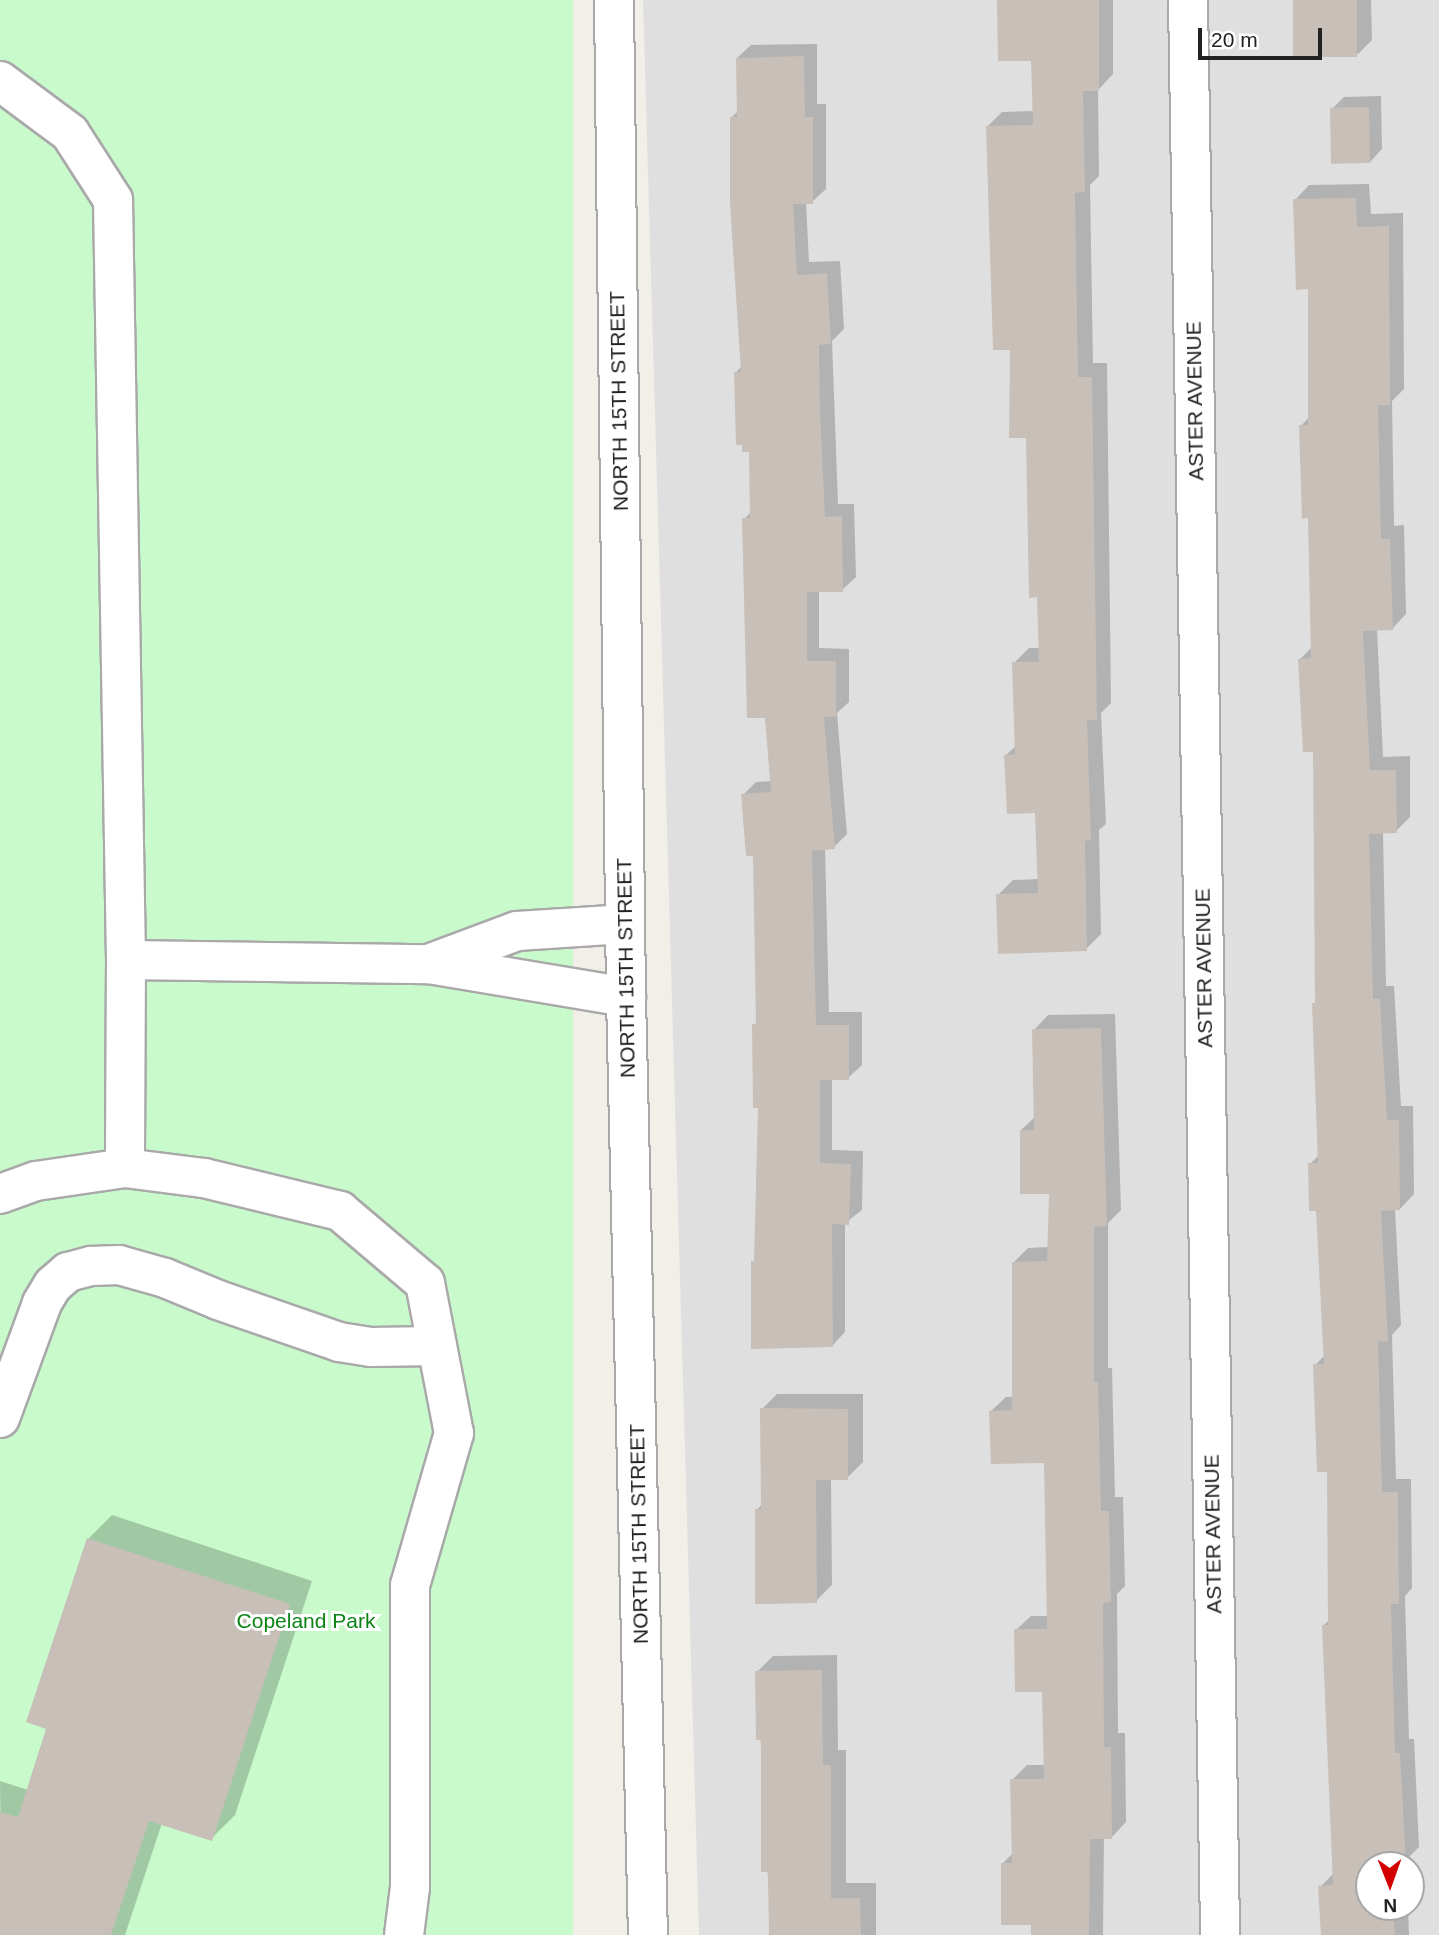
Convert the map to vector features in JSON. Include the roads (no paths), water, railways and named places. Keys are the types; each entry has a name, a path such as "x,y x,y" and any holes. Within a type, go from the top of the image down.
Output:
{"street":[{"name":"NORTH 15TH STREET","path":"614,0 626,997 648,1935"},
{"name":"ASTER AVENUE","path":"1188,0 1220,1935"},
{"path":"0,81 70,133 113,200 126,960 125,1168"},
{"path":"429,964 517,931 625,924"},
{"path":"126,960 429,964 626,997"},
{"path":"0,1194 36,1181 125,1168 204,1178 340,1211 425,1283 454,1433 410,1585 410,1847 404,1935"},
{"path":"0,1419 42,1303 68,1272 91,1266 119,1265 165,1278 218,1300 339,1342 371,1346 437,1346"}],"park label":[{"name":"Copeland Park","path":"306,1621"}]}
